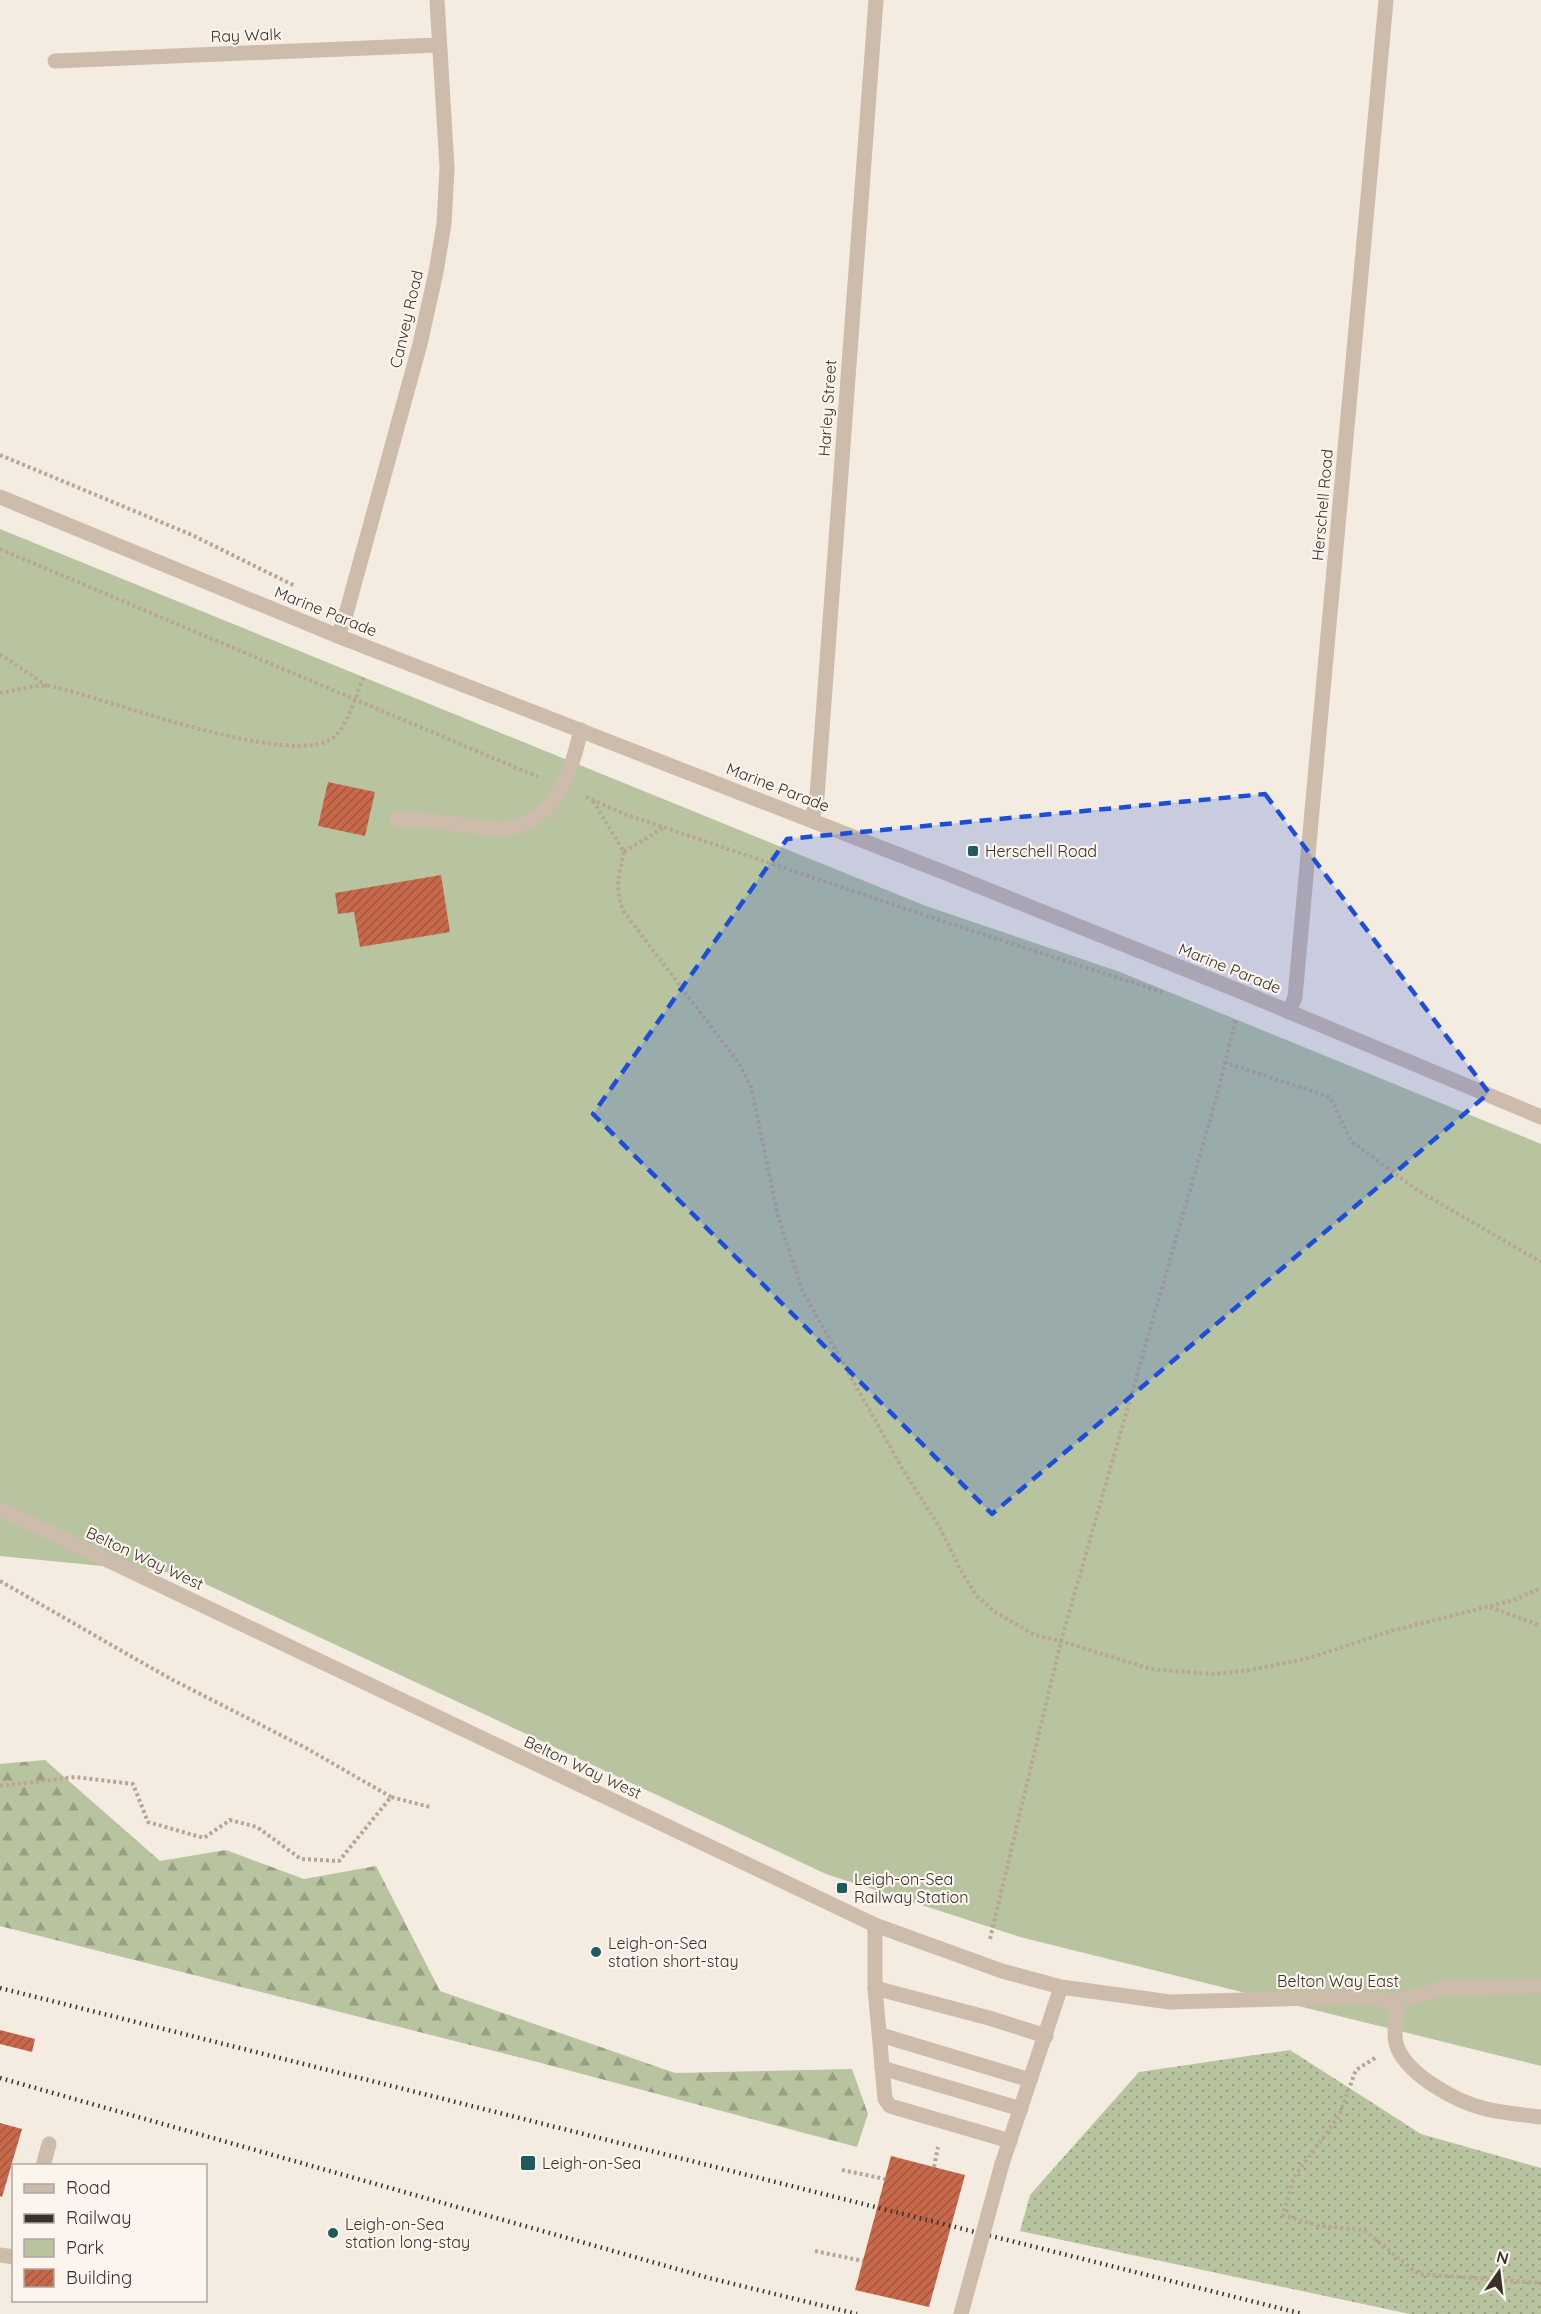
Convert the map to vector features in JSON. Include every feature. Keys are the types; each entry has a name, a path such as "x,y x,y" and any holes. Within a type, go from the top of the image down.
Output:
{"street":[{"name":"Canvey Road","path":"338,636 417,356 444,224 447,168 436,0"},
{"name":"Harley Street","path":"812,819 817,797 876,0"},
{"name":"Herschell Road","path":"1289,1012 1296,986 1386,0"},
{"name":"Ray Walk","path":"55,61 438,45"},
{"name":"Marine Parade","path":"0,497 338,636 812,819 1289,1012 1541,1117"},
{"path":"397,819 502,829 520,825 542,813 553,803 570,771 581,730"},
{"name":"Belton Way West","path":"0,1509 875,1925 1002,1971 1061,1987 1170,2002"},
{"path":"875,1925 875,1988 885,2099 890,2106 1010,2141"},
{"name":"Belton Way East","path":"1170,2002 1353,1996 1398,2001 1443,1988 1541,1986"},
{"path":"961,2314 1002,2164 1061,1987"},
{"path":"875,1988 989,2018 1046,2036"},
{"path":"1398,2001 1396,2042 1403,2057 1414,2070 1455,2098 1485,2109 1541,2117"},
{"path":"881,2035 1030,2080"},
{"path":"882,2068 1021,2109"},
{"path":"44,2164 49,2144"}],"path":[{"path":"0,549 593,800 664,827 951,924 1168,994"},
{"path":"0,654 47,686 229,737 275,745 307,747 333,738 344,723 374,649"},
{"path":"0,693 47,686"},
{"path":"593,800 624,852 618,881 618,897 624,912 739,1062 751,1087 778,1216 802,1290 902,1468 940,1528 961,1571 976,1595 995,1612 1035,1635 1151,1669 1211,1674 1245,1671 1309,1658 1391,1631 1514,1600 1541,1588"},
{"path":"624,852 664,827"},
{"path":"997,1913 1061,1641 1226,1063 1234,1026 1236,1016 1226,1063"},
{"path":"1226,1063 1330,1097 1351,1141 1417,1190 1541,1262"},
{"path":"0,1581 169,1678 306,1748 392,1797 430,1807"},
{"path":"1490,1606 1541,1626"},
{"path":"0,1786 75,1777 132,1784 148,1822 204,1838 231,1820 257,1827 302,1859 339,1861 392,1797"},
{"path":"1382,2054 1356,2070 1339,2116 1294,2178 1283,2215 1320,2226 1364,2230 1418,2274 1541,2283"},
{"path":"934,2167 938,2146"},
{"path":"842,2170 885,2179"},
{"path":"815,2251 863,2261"}],"highlighted area":[{"path":"1265,794 1489,1093 992,1514 593,1114 787,839"}],"green space":[{"path":"0,529 926,906 1120,972 1541,1144 1541,2066 1020,1937 826,1874 184,1574 0,1556"},
{"path":"45,1760 160,1861 226,1850 304,1879 376,1866 440,1991 675,2073 852,2069 868,2114 857,2147 522,2058 0,1926 0,1764"},
{"path":"1290,2050 1421,2134 1541,2168 1541,2314 1410,2314 1020,2231 1030,2195 1139,2072"}],"building":[{"path":"328,782 375,792 365,836 318,826"},
{"path":"441,875 450,932 360,947 354,912 338,914 335,893"},
{"path":"0,2030 35,2039 32,2052 0,2044"},
{"path":"0,2123 22,2129 2,2197 0,2196"},
{"path":"891,2156 965,2175 929,2307 855,2290"}],"railway":[{"path":"0,1988 1303,2314"},
{"path":"0,2078 709,2278 857,2314"}],"place":[{"name":"Herschell Road","path":"973,851"},
{"name":"Leigh-on-Sea Railway Station","path":"842,1888"},
{"name":"Leigh-on-Sea station short-stay","path":"596,1952"},
{"name":"Leigh-on-Sea","path":"528,2163"},
{"name":"Leigh-on-Sea station long-stay","path":"333,2233"}]}
